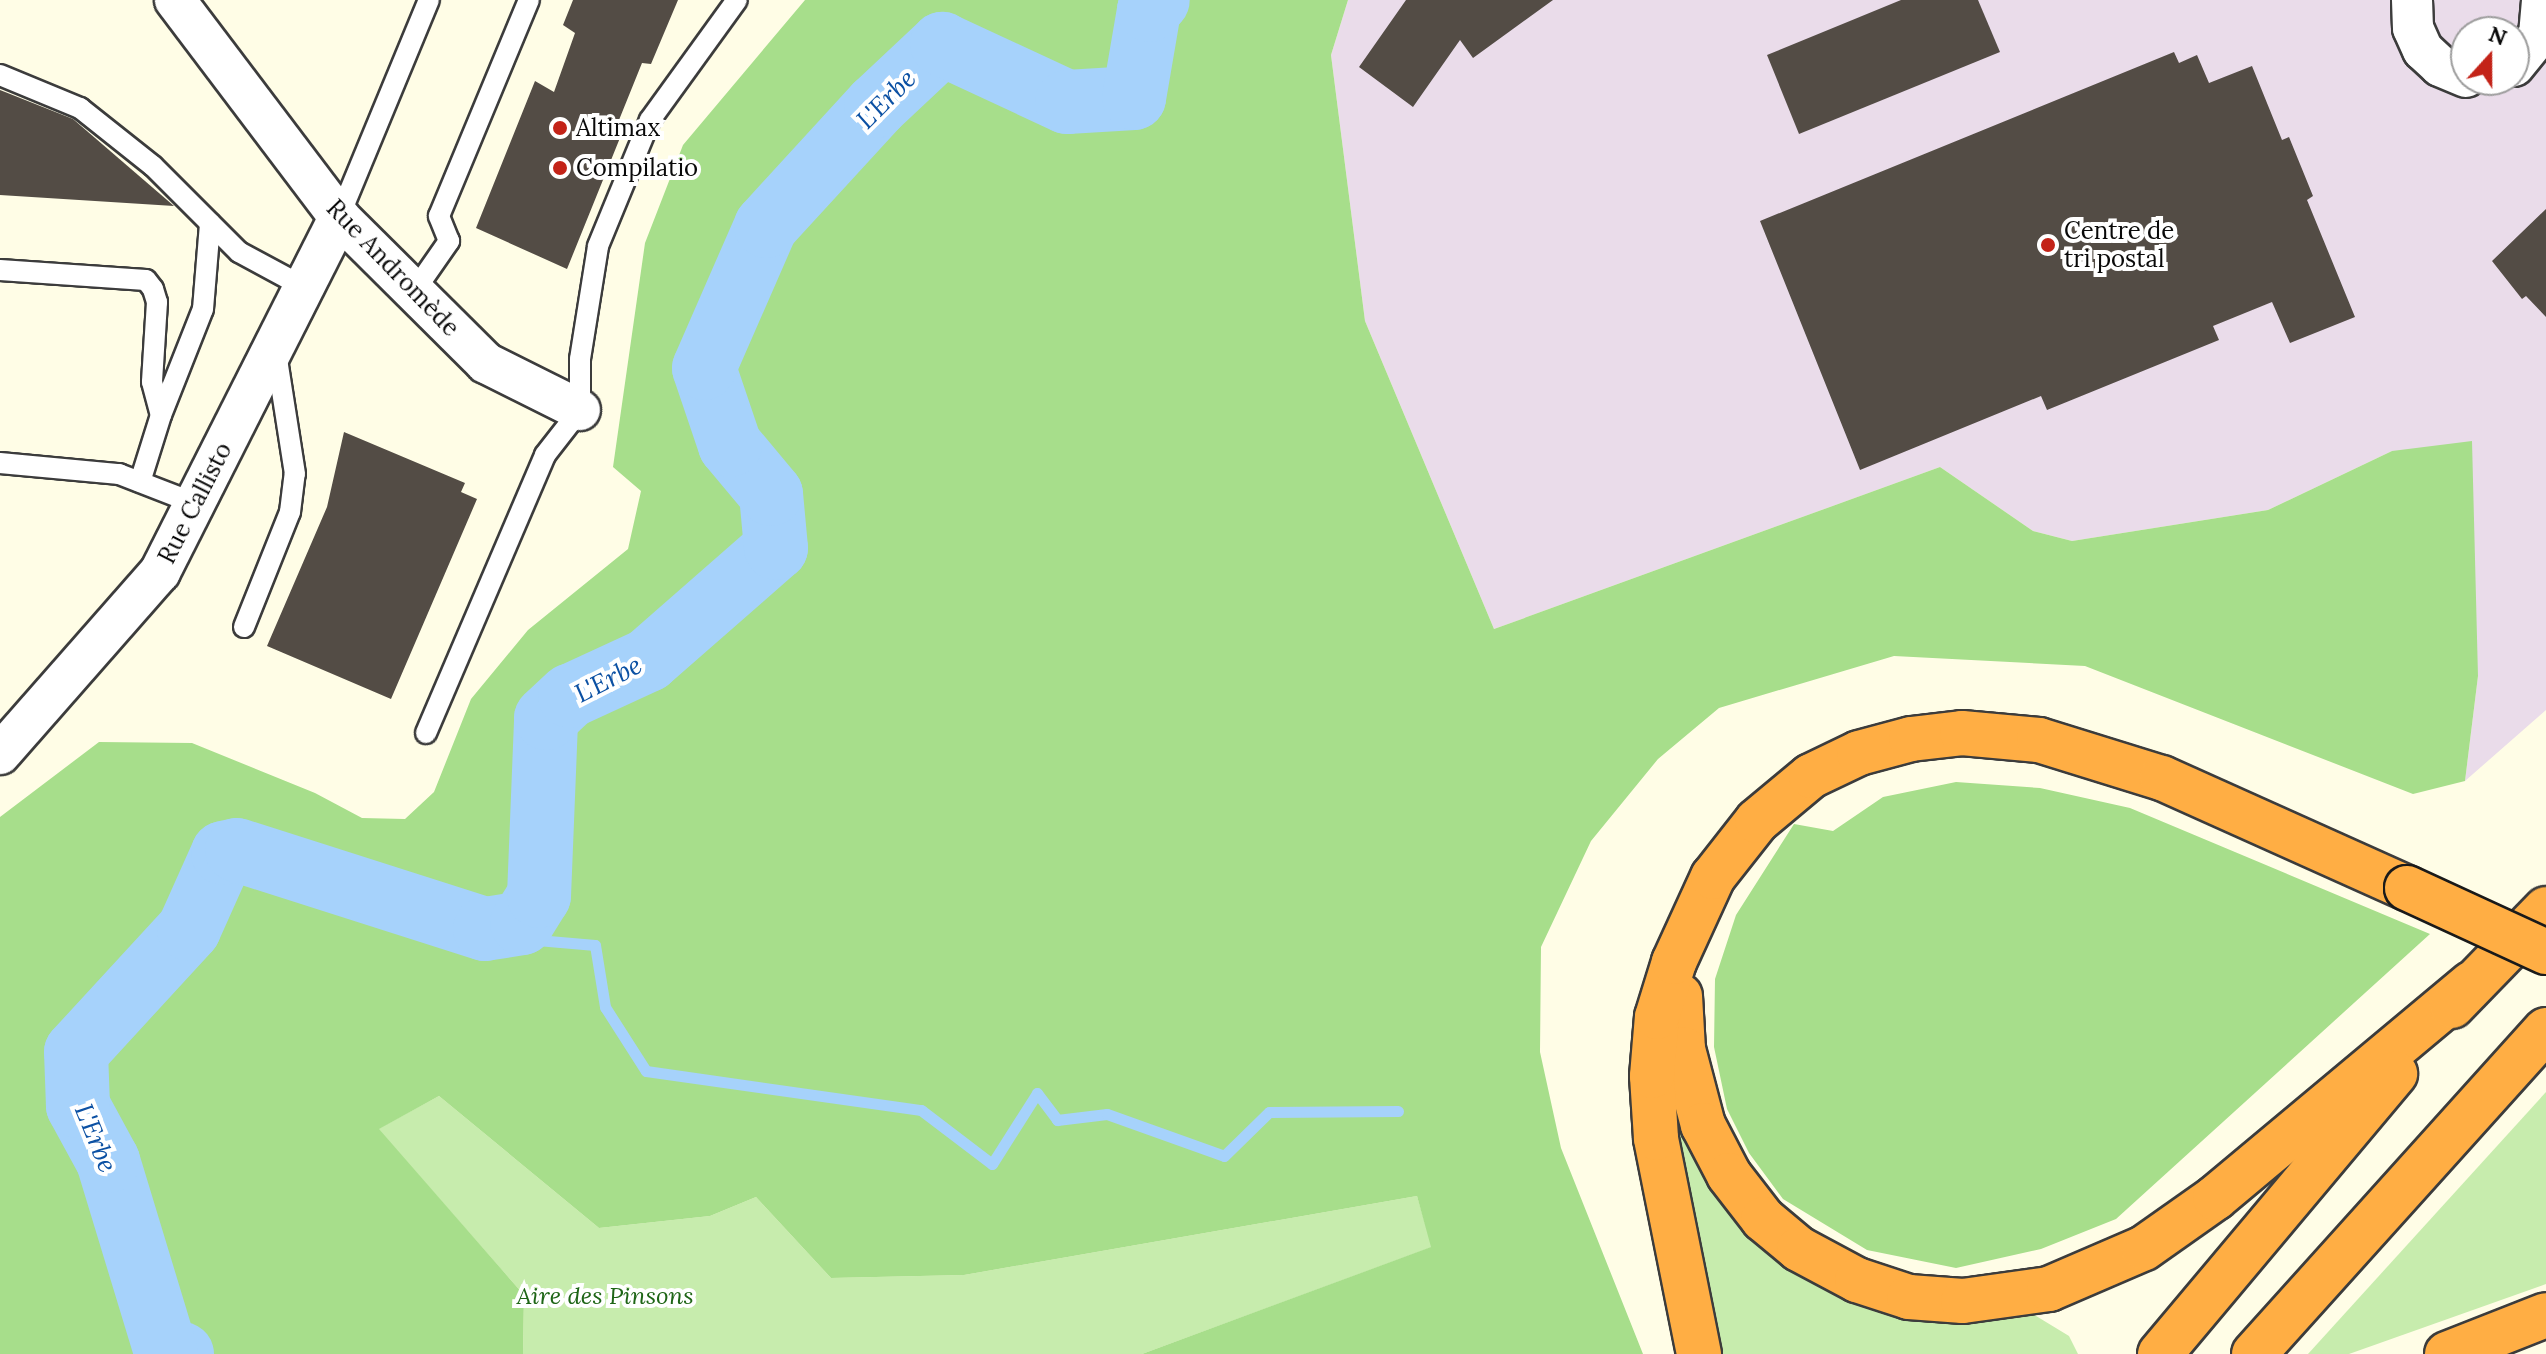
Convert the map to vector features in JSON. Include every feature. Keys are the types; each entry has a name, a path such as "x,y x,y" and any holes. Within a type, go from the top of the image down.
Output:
{"highway":[{"path":"1699,1354 1663,1180 1652,1076 1660,1003 1691,923 1726,857 1757,821 1800,784 1873,749 1962,733 2039,740 2097,755 2202,795 2546,952"},
{"path":"2160,1354 2471,984 2546,909"},
{"path":"1691,923 1681,975 1683,1049 1696,1104 1729,1175 1763,1219 1799,1249 1857,1280 1936,1300 1988,1301 2032,1294 2097,1272 2144,1248 2215,1198 2471,984"},
{"path":"2254,1354 2546,1030"},
{"path":"2447,1354 2546,1315"}],"street":[{"path":"2412,0 2413,28 2423,50 2440,66 2450,70"},
{"path":"2530,46 2539,35 2542,0"},
{"name":"Rue Andromède","path":"180,3 339,217 486,363 580,410"},
{"name":"Rue Callisto","path":"0,754 160,572 339,217"}],"lane":[{"path":"339,217 429,0"},
{"path":"415,290 449,241 439,216 529,0"},
{"path":"426,733 545,455 580,410 580,359 598,246 650,120 737,0"},
{"path":"0,75 80,108 153,166 239,252 304,287"},
{"path":"140,482 161,415 203,309 210,223"},
{"path":"0,270 146,280 157,302 152,382 161,415"},
{"path":"244,627 290,512 295,474 275,344"},
{"path":"0,463 119,474 194,503"}],"shaded area":[{"path":"1348,0 2546,0 2546,710 2465,781 2478,676 2392,451 2268,510 2072,541 2033,531 1940,467 1494,629 1365,321 1331,55"}],"green space":[{"path":"805,0 1348,0 1331,55 1365,321 1494,629 1940,467 2033,531 2072,541 2268,510 2392,451 2472,441 2478,676 2465,781 2413,794 2085,666 1894,656 1719,708 1658,759 1591,841 1541,947 1540,1052 1561,1148 1643,1354 1142,1354 1431,1247 1417,1196 964,1275 831,1278 756,1197 710,1216 599,1228 439,1096 379,1129 524,1295 523,1354 0,1354 0,817 99,742 192,743 315,793 362,818 405,819 434,792 471,699 528,630 628,549 641,491 613,467 645,243 683,145"},
{"path":"1956,782 2040,788 2130,808 2430,934 2116,1219 2041,1249 1956,1268 1867,1250 1783,1199 1749,1153 1727,1109 1714,1047 1715,979 1736,915 1794,824 1833,831 1883,797"},
{"path":"2546,1092 2546,1284 2349,1354 2308,1354"},
{"name":"Aire des Pinsons","path":"439,1096 599,1228 710,1216 756,1197 831,1278 964,1275 1417,1196 1432,1247 1142,1354 523,1354 524,1295 378,1129"},
{"path":"1670,1116 1681,1116 1811,1280 1879,1312 1937,1320 2000,1320 2031,1313 2069,1336 2078,1354 1715,1354"}],"building":[{"path":"573,0 678,0 651,64 642,63 619,120 626,123 567,269 476,228 535,81 554,92 575,33 563,25"},
{"path":"1406,0 1553,0 1473,58 1460,40 1413,107 1359,67"},
{"path":"1901,0 1978,0 2000,52 1799,134 1767,55"},
{"name":"Centre de tri postal","path":"2174,52 2179,63 2197,55 2209,83 2252,66 2282,140 2289,137 2313,196 2307,200 2355,317 2290,343 2272,302 2213,326 2219,340 2047,410 2041,396 1860,470 1760,221"},
{"path":"0,90 73,119 174,206 0,195"},
{"path":"2546,209 2546,317 2526,296 2522,299 2492,261"},
{"path":"344,432 465,483 461,492 477,499 391,699 267,646 327,507"}],"waterway":[{"name":"L'Erbe","path":"182,1354 166,1352 108,1161 78,1106 76,1052 189,929 223,853 237,850 485,929 522,923 539,896 546,718 570,696 648,660 776,548 771,494 730,445 704,368 766,226 876,106 942,44 1067,102 1134,98 1149,10 1158,0"},
{"path":"522,923 537,940 595,945 605,1007 646,1071 921,1110 992,1164 1037,1093 1057,1120 1107,1114 1224,1156 1269,1112 1398,1111"}],"place":[{"name":"Altimax","path":"560,128"},
{"name":"Compilatio","path":"560,168"},
{"name":"Centre de tri postal","path":"2048,245"}]}
